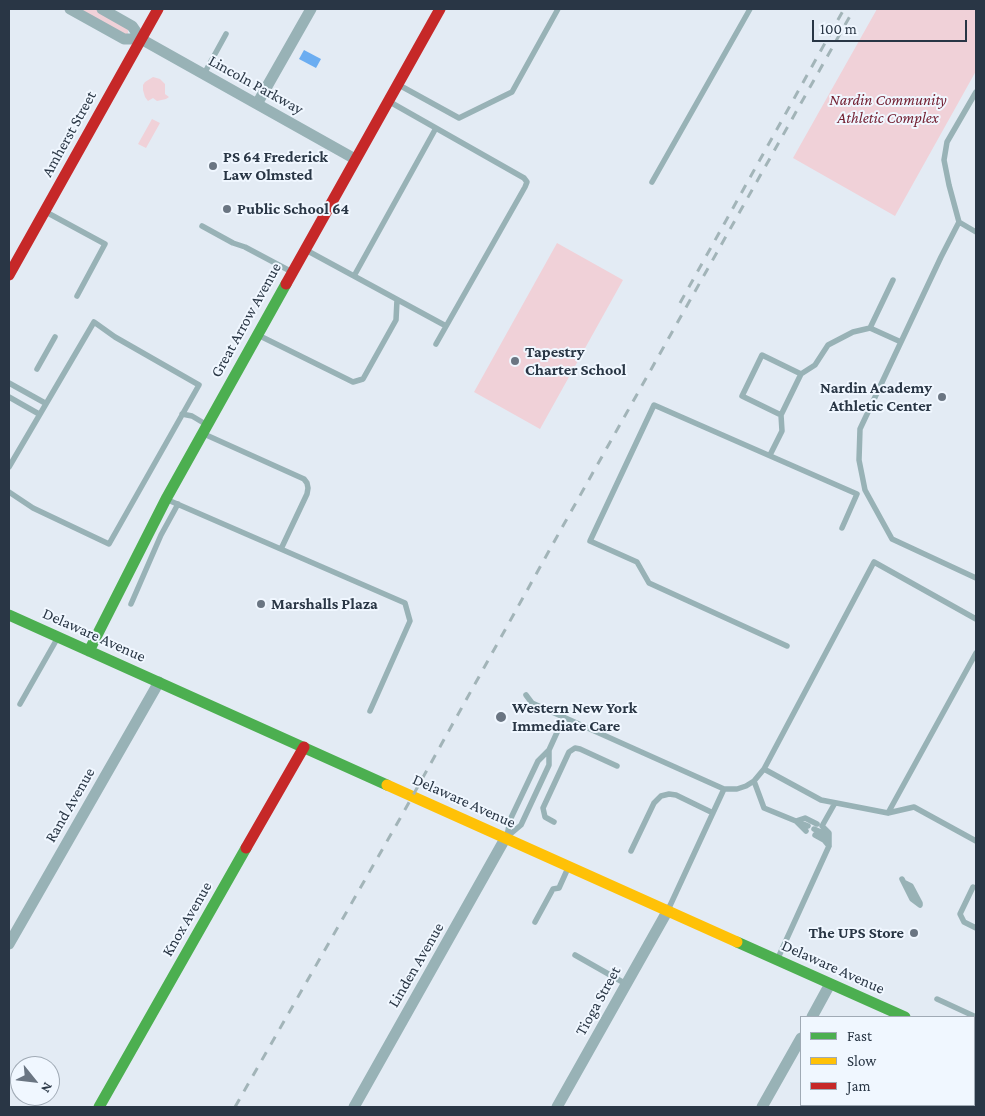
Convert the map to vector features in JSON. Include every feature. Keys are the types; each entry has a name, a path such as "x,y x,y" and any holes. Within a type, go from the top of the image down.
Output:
{"street":[{"name":"Lincoln Parkway","path":"70,9 124,39 141,39"},
{"name":"Lincoln Parkway","path":"102,9 132,26 141,39 356,158"},
{"name":"Amherst Street","path":"9,275 158,9"},
{"path":"258,104 311,9"},
{"name":"Great Arrow Avenue","path":"89,651 166,499 204,429 440,9"},
{"name":"Delaware Avenue","path":"10,618 159,682 902,1016"},
{"name":"Rand Avenue","path":"9,944 159,682"},
{"name":"Knox Avenue","path":"99,1107 304,747"},
{"name":"Linden Avenue","path":"354,1107 506,838"},
{"name":"Tioga Street","path":"556,1107 668,910"},
{"path":"813,1016 830,984"},
{"path":"762,1107 800,1040"}],"lane":[{"path":"397,84 459,118 512,92 558,9"},
{"path":"652,182 750,9"},
{"path":"204,74 226,34"},
{"path":"976,92 947,142 944,160 959,222 860,429 859,460 865,490 892,539 976,578"},
{"path":"388,101 524,178 527,182 436,344"},
{"path":"354,276 436,128"},
{"path":"45,211 105,244 77,296"},
{"path":"959,222 976,232"},
{"path":"202,226 292,272"},
{"path":"304,249 446,326"},
{"path":"870,328 893,280"},
{"path":"256,334 353,382 363,379 396,320 397,300"},
{"path":"9,467 94,322 115,337 199,385 109,544 33,508 9,492"},
{"path":"770,456 782,430 781,415 801,374 815,365 828,344 853,332 870,328 901,342"},
{"path":"37,369 55,337"},
{"path":"781,415 742,396 762,355 801,374"},
{"path":"9,382 45,403"},
{"path":"9,397 39,414"},
{"path":"787,646 649,583 637,562 590,541 654,405 858,494"},
{"path":"182,414 192,416 204,429 304,479 307,483 307,494 281,549"},
{"path":"842,528 858,494 865,490"},
{"path":"166,499 404,603 410,622 370,712"},
{"path":"131,604 161,535 178,504"},
{"path":"526,695 532,703 724,789 737,789 754,781 764,769 874,562 976,619"},
{"path":"20,704 58,637"},
{"path":"888,813 976,653"},
{"path":"506,838 510,820 538,761 549,750 564,717"},
{"path":"554,822 546,817 543,808 569,752 576,748 580,749 617,766"},
{"path":"506,838 521,825 549,765 549,750"},
{"path":"764,769 821,800 888,813 914,807 976,841"},
{"path":"754,781 764,808 796,821 807,829"},
{"path":"668,910 724,789"},
{"path":"631,851 654,803 661,796 669,794 676,796 712,813"},
{"path":"778,960 829,843 829,833 822,826 835,803"},
{"path":"796,821 805,818 824,840 829,843"},
{"path":"535,922 553,889 559,888 569,866"},
{"path":"903,881 911,886 920,905"},
{"path":"973,886 960,914 964,922 976,928"},
{"path":"576,955 626,984"},
{"path":"937,999 974,1016"}],"green space":[{"path":"78,9 96,9 128,27 127,35"},
{"name":"Nardin Community Athletic Complex","path":"877,9 976,9 976,71 895,216 793,158"},
{"path":"153,77 160,79 165,84 165,94 169,97 157,101 153,98 148,101 145,97 143,85"},
{"path":"152,119 160,123 146,148 138,144"},
{"path":"557,243 623,280 540,429 474,392"}],"water":[{"path":"304,50 321,59 316,68 299,59"}],"railway":[{"path":"680,303 844,9"},
{"path":"235,1107 402,815 854,9"}],"traffic: fast":[{"path":"89,651 166,499 286,284"},
{"path":"9,615 387,785"},
{"path":"99,1107 246,848"},
{"path":"737,942 903,1016"}],"traffic: slow":[{"path":"387,785 737,942"}],"traffic: jam":[{"path":"9,275 158,9"},
{"path":"286,284 440,9"},
{"path":"246,848 304,747"}],"place":[{"name":"PS 64 Frederick Law Olmsted","path":"213,166"},
{"name":"Public School 64","path":"227,209"},
{"name":"Tapestry Charter School","path":"515,361"},
{"name":"Nardin Academy Athletic Center","path":"942,397"},
{"name":"Marshalls Plaza","path":"261,604"},
{"name":"Western New York Immediate Care","path":"501,717"},
{"name":"The UPS Store","path":"914,933"}]}
